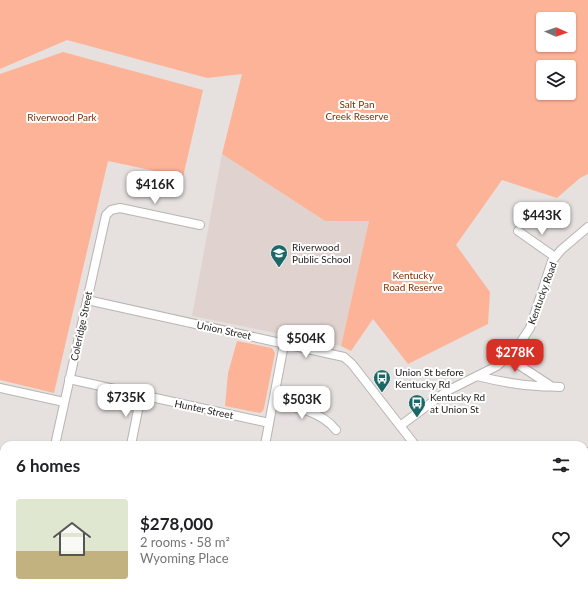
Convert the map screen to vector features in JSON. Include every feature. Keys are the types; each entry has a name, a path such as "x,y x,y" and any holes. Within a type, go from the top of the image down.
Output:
{"street":[{"name":"Coleridge Street","path":"56,441 104,220 108,212 120,208 200,225"},
{"name":"Kentucky Road","path":"400,426 447,392 497,366 509,356 520,344 530,328 548,270 555,257 564,247 588,227"},
{"path":"518,231 555,257"},
{"name":"Union Street","path":"87,300 340,356 348,360 412,441"},
{"path":"266,441 284,344"},
{"path":"509,356 516,363 551,386"},
{"path":"477,376 492,380 560,387"},
{"name":"Hunter Street","path":"69,379 269,423"},
{"path":"0,388 64,402"},
{"path":"132,441 141,395"},
{"path":"272,403 294,407 312,413 328,421 336,430"}],"shaded area":[{"name":"Riverwood Public School","path":"222,154 325,221 369,221 341,346 192,316"}],"green space":[{"name":"Salt Pan Creek Reserve","path":"0,0 588,0 588,174 580,178 557,198 502,180 456,245 490,292 488,324 408,364 373,319 351,351 341,346 369,221 325,221 222,154 242,74 207,78 67,40 0,69"},
{"name":"Riverwood Park","path":"63,52 203,90 183,177 108,161 54,393 0,380 0,74"},
{"path":"237,341 272,348 275,353 264,408 260,413 225,406 228,373"}],"place":[{"name":"Riverwood Public School","path":"279,268"},
{"name":"Union St before Kentucky Rd","path":"382,393"},
{"name":"Kentucky Rd at Union St","path":"417,418"}],"park label":[{"name":"Kentucky Road Reserve","path":"413,280"}]}
